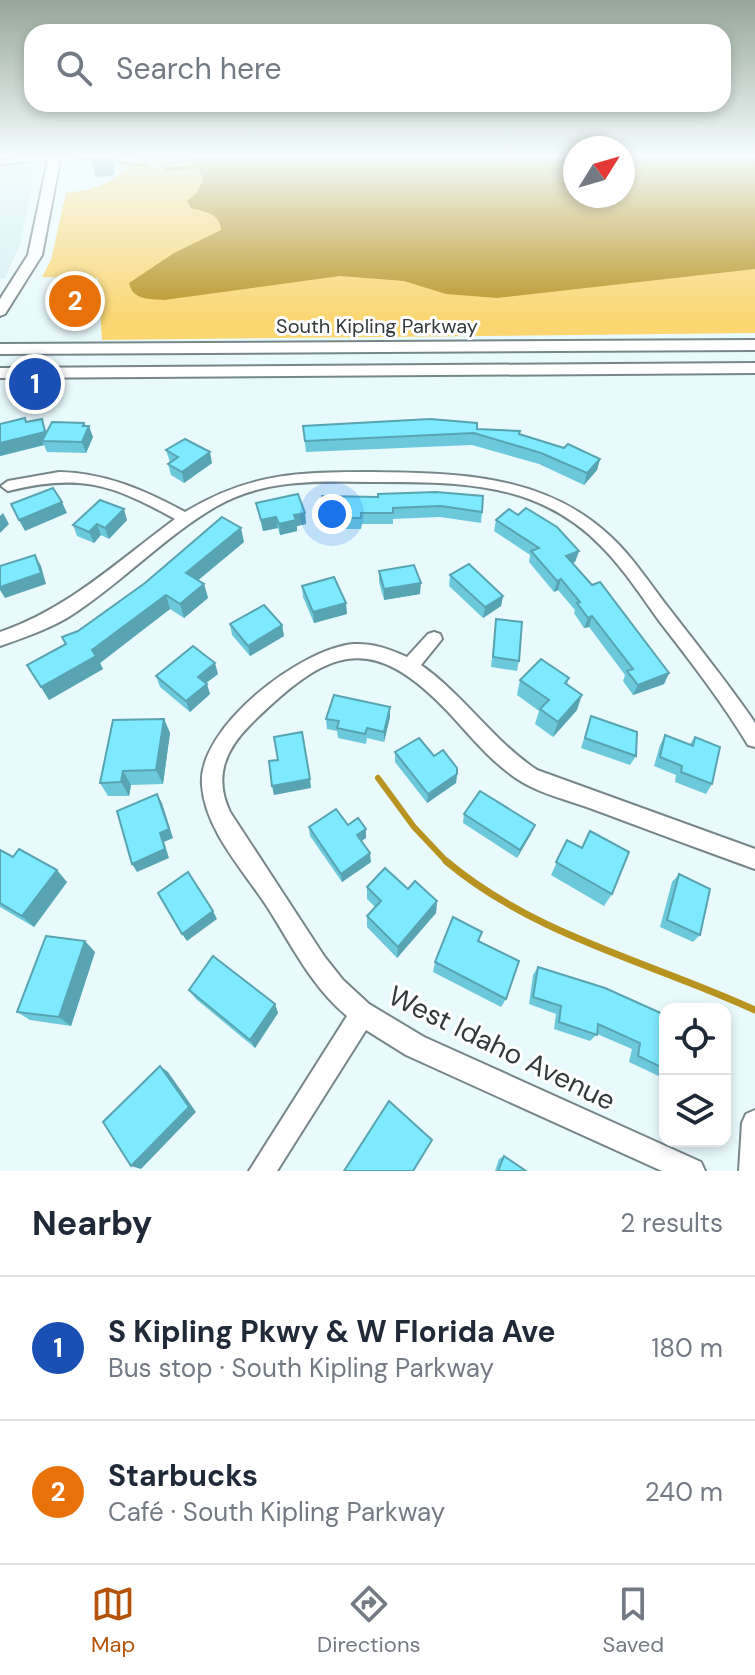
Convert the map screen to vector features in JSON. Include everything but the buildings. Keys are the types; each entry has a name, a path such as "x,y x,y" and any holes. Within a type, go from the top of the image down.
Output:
{"main road":[{"name":"South Kipling Parkway","path":"0,349 755,345"},
{"name":"South Kipling Parkway","path":"0,373 755,368"}],"street":[{"path":"0,311 35,255 44,210"},
{"path":"8,486 47,477 108,481 133,489 186,519"},
{"path":"0,639 29,630 70,610 186,519 233,492 275,480 306,477 465,478 507,484 533,493 580,518 615,550 755,739"},
{"path":"434,639 409,666 499,754 531,777 755,859"},
{"name":"West Idaho Avenue","path":"409,666 380,653 344,653 318,659 295,674 226,739 212,768 213,793 226,825 314,960 344,998 363,1013 415,1046 692,1171"},
{"path":"262,1171 363,1013"},
{"path":"752,1171 755,1123"}],"shaded area":[{"path":"0,210 27,210 20,245 5,278 0,279"},
{"path":"62,210 755,210 755,333 102,340 98,278 42,277 51,260"},
{"path":"197,210 755,210 755,269 497,298 446,294 404,281 340,276 164,300 142,298 134,293 129,283 174,253 221,230 215,217"}],"waterway":[{"path":"378,778 414,827 446,861"},
{"path":"446,861 481,887 555,928 755,1010"}],"place":[{"name":"Starbucks","path":"75,301"},
{"name":"S Kipling Pkwy & W Florida Ave","path":"35,384"}]}
